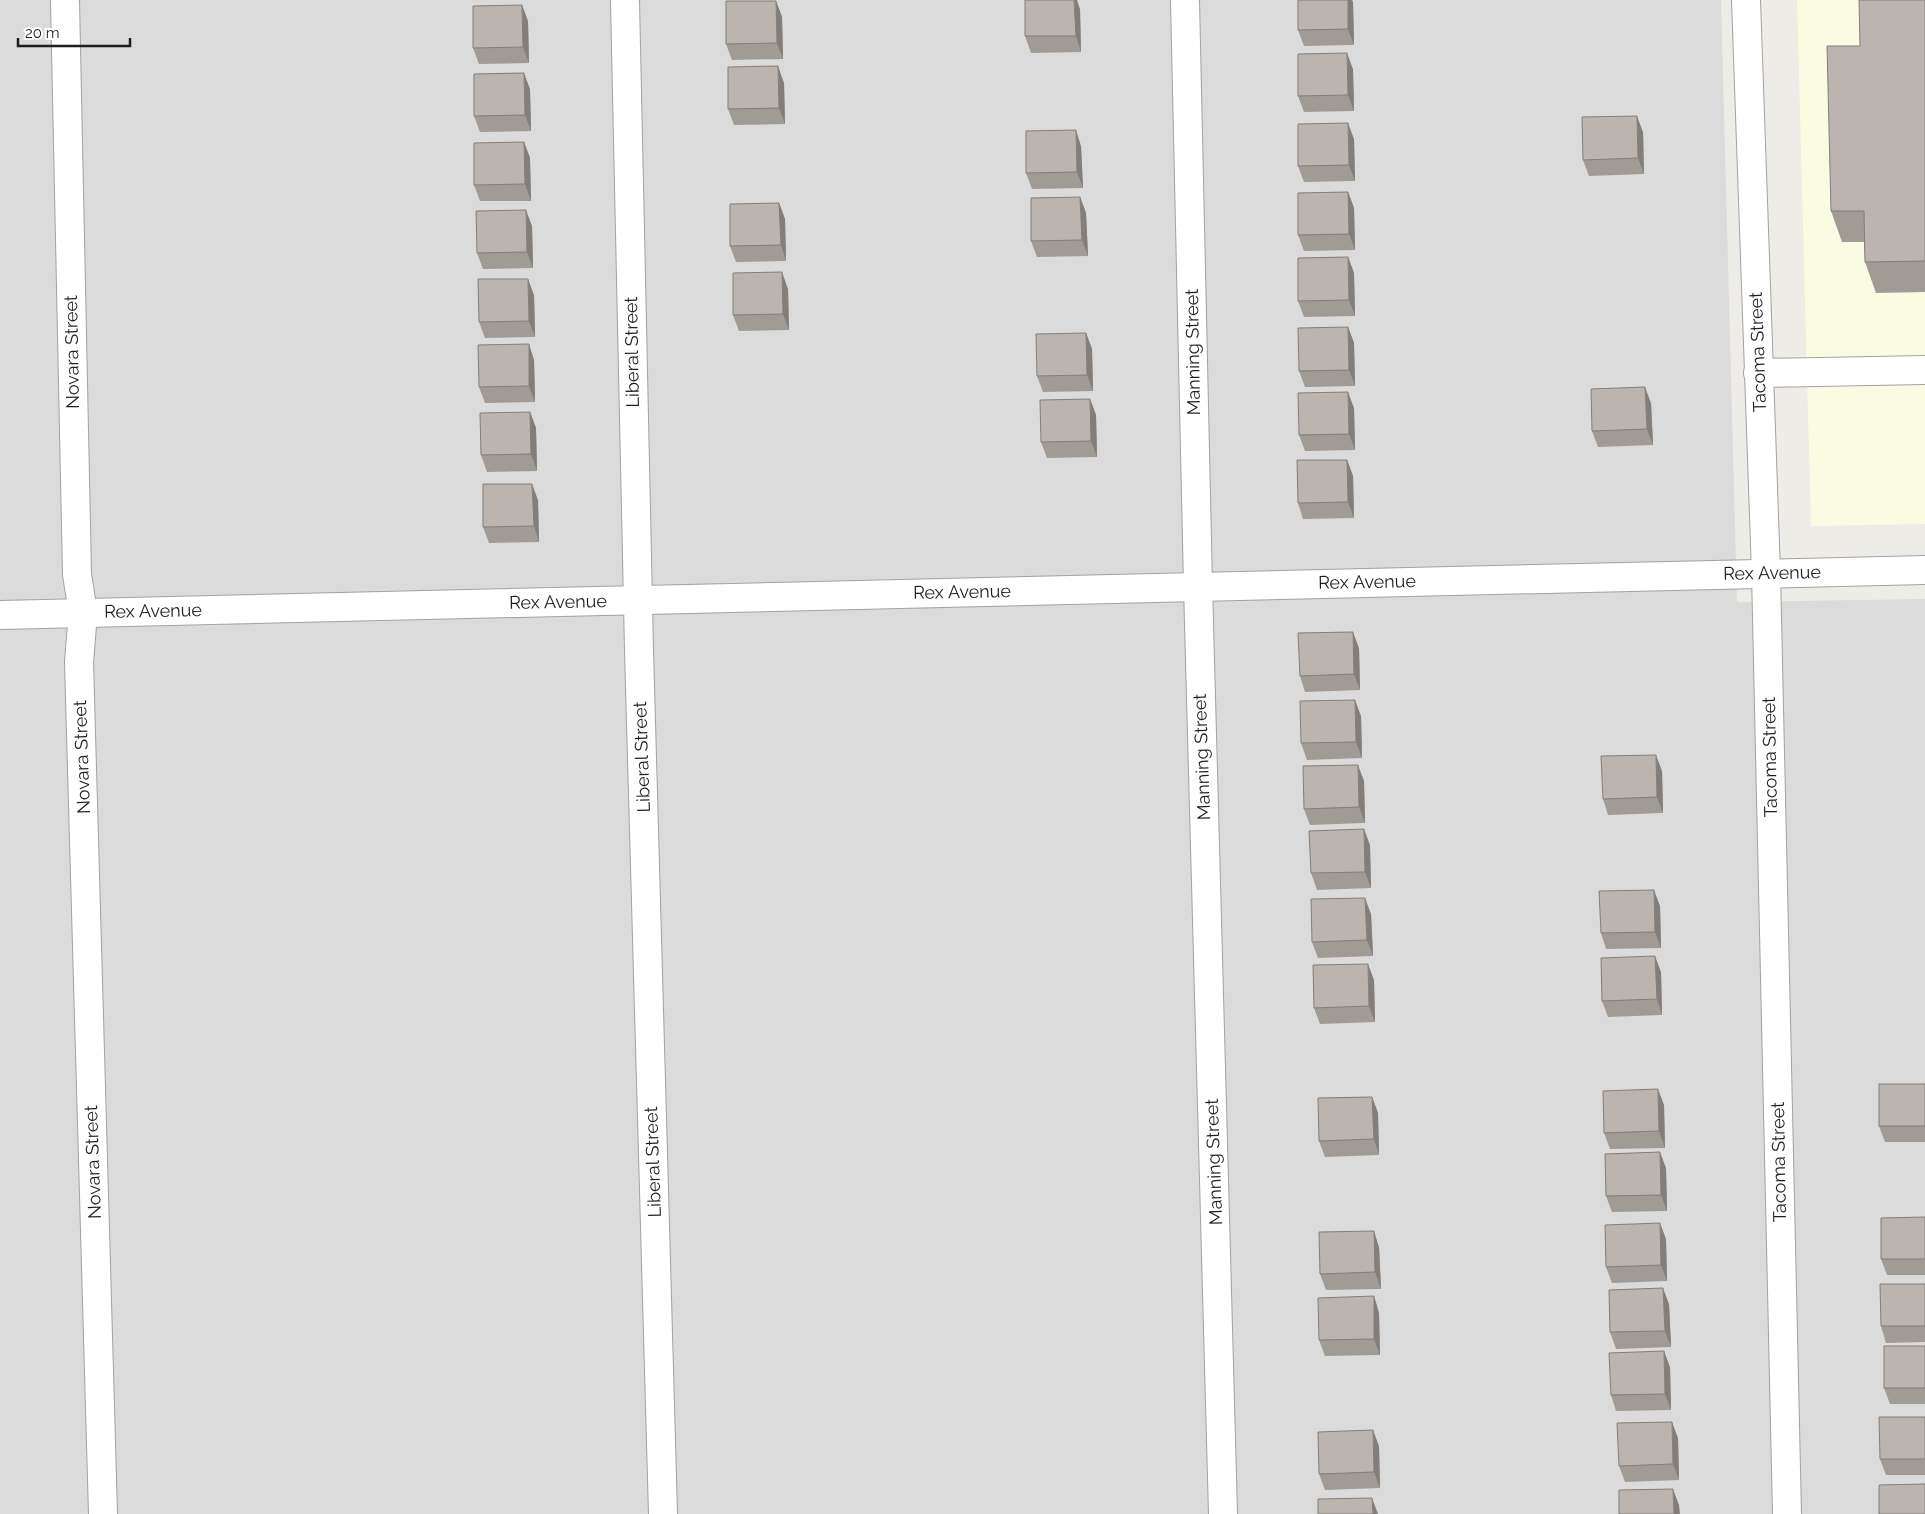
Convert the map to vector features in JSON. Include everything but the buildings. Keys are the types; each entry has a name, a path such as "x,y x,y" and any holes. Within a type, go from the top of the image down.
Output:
{"street":[{"name":"Novara Street","path":"65,0 77,574 83,613 79,662 103,1514"},
{"name":"Liberal Street","path":"625,0 638,600 663,1514"},
{"name":"Manning Street","path":"1185,0 1198,586 1223,1514"},
{"name":"Tacoma Street","path":"1746,0 1766,573 1787,1514"},
{"path":"1758,373 1925,370"},
{"name":"Rex Avenue","path":"0,615 1925,570"}],"shaded area":[{"path":"0,0 1721,0 1737,602 1925,599 1925,1514 0,1514"},
{"path":"1797,0 1925,0 1925,524 1811,526"}]}
